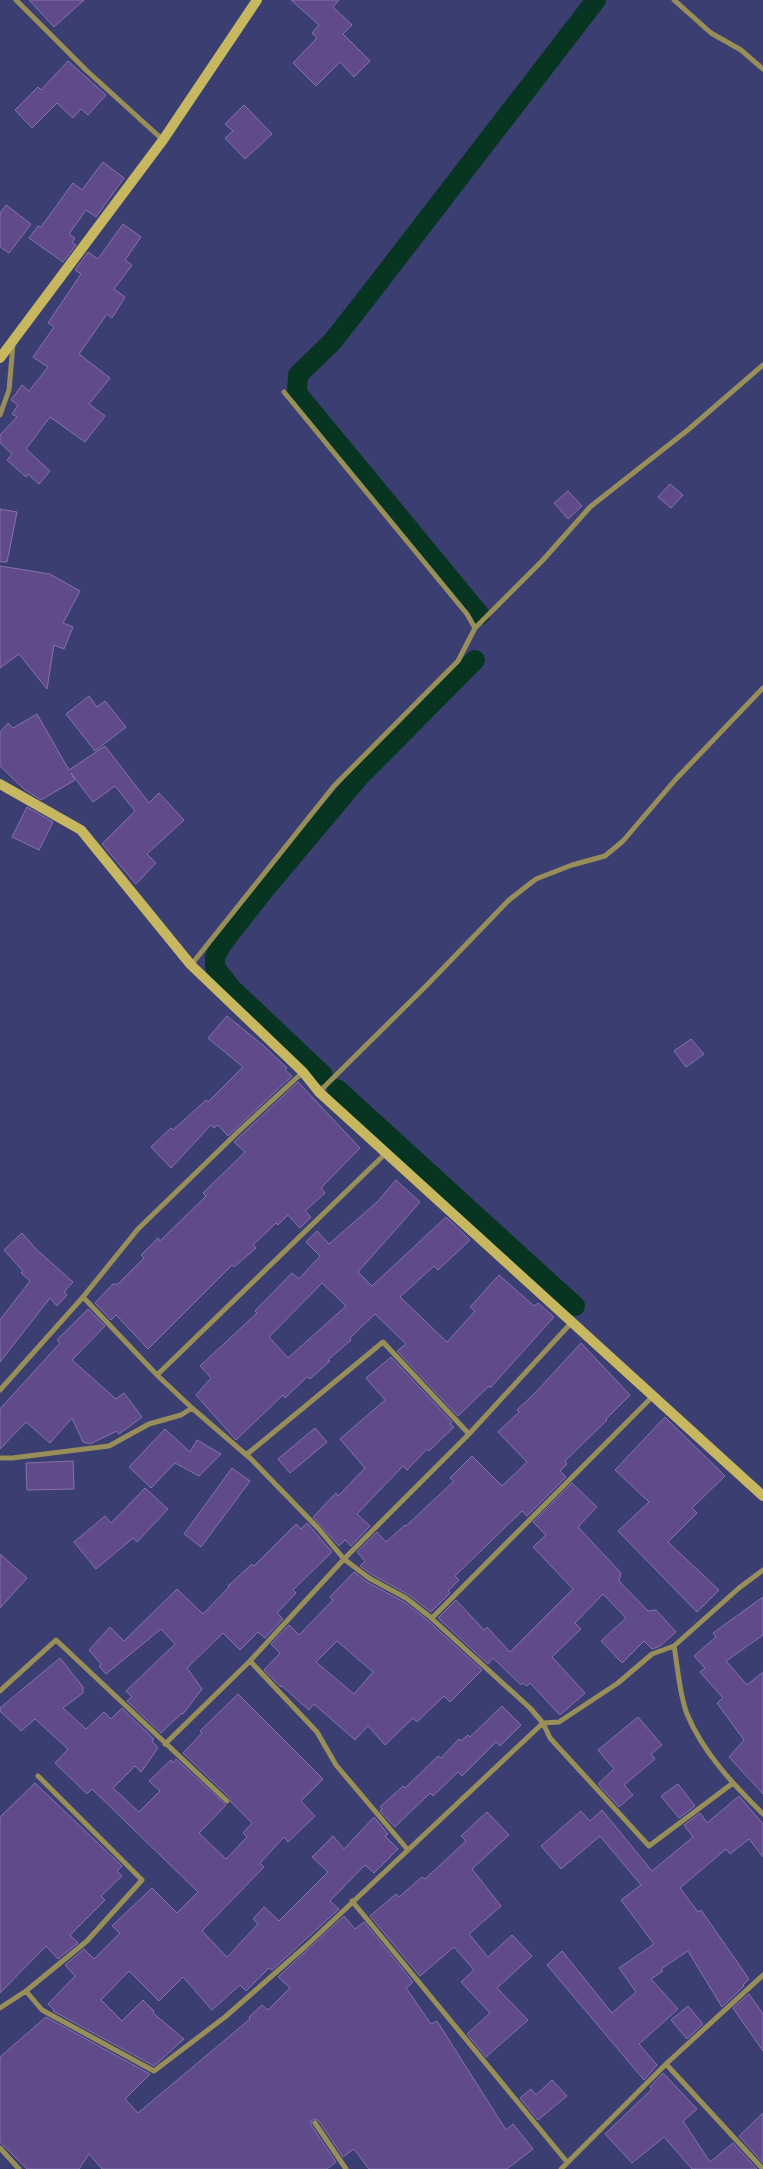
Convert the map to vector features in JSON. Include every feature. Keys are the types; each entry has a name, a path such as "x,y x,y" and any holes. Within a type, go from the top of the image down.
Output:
{"street":[{"path":"16,0 86,70 163,140"},
{"path":"0,358 163,140 257,0"},
{"path":"674,0 711,33 742,50 763,69"},
{"path":"0,415 9,390 14,338"},
{"path":"191,965 334,786 458,661 475,628 543,560 590,507 689,429 763,365"},
{"path":"284,392 467,614 475,628"},
{"path":"319,1092 427,985 509,900 536,879 572,865 605,856 623,841 676,779 763,688"},
{"path":"0,784 81,830 191,965 302,1072 319,1092 763,1496"},
{"path":"0,1390 83,1297 138,1229 302,1072"},
{"path":"157,1375 386,1152"},
{"path":"83,1297 157,1375 246,1455 318,1528 344,1559 369,1578 406,1598 432,1618 543,1723 550,1738 649,1846 734,1783"},
{"path":"165,1744 250,1661 344,1559 469,1434 572,1322"},
{"path":"246,1455 383,1342 469,1434"},
{"path":"432,1618 653,1396"},
{"path":"0,1458 109,1446 149,1424 181,1415 192,1408"},
{"path":"26,1991 42,2010 154,2071 225,2018 306,1946 543,1723 559,1722 618,1683 652,1654 674,1646 739,1588 763,1570"},
{"path":"0,1691 56,1640 227,1800"},
{"path":"674,1646 687,1713 703,1743 734,1783 763,1814"},
{"path":"250,1661 317,1732 336,1765 408,1850"},
{"path":"0,2008 26,1991 87,1941 142,1880 38,1776"},
{"path":"352,1901 567,2162"},
{"path":"561,2169 666,2064 763,1975"},
{"path":"666,2064 763,2169"},
{"path":"315,2124 346,2169"},
{"path":"0,2148 19,2169"}],"building":[{"path":"29,0 84,0 54,27"},
{"path":"291,0 339,0 333,7 352,25 343,34 370,61 354,77 340,62 316,86 293,63 317,38 312,33 319,25"},
{"path":"68,61 106,95 88,115 81,109 73,118 57,103 32,128 15,110 38,87 41,90"},
{"path":"244,105 272,134 245,159 225,138 233,131 225,124"},
{"path":"103,162 124,178 96,217 86,210 69,234 75,238 72,242 76,245 63,262 29,238 38,226 41,227 73,183 82,190"},
{"path":"6,205 31,224 9,253 0,247 0,213"},
{"path":"123,224 141,237 125,260 132,265 114,289 125,297 112,318 107,314 79,354 110,378 89,404 105,416 85,442 50,417 26,449 50,471 39,484 28,474 26,477 7,460 12,454 0,443 0,435 17,417 12,414 18,405 11,400 22,385 29,391 48,367 33,357 54,327 48,323 81,274 75,270 88,252 98,259"},
{"path":"670,484 683,495 671,508 658,497"},
{"path":"568,491 582,506 568,519 554,503"},
{"path":"0,509 17,512 7,562 0,562"},
{"path":"0,566 50,574 80,591 63,623 73,627 64,649 54,645 47,689 19,654 0,668"},
{"path":"89,696 97,707 105,701 126,727 95,751 66,714"},
{"path":"37,714 69,770 105,746 149,803 159,793 184,820 147,854 156,863 136,884 102,844 135,811 115,786 93,802 71,773 75,780 41,800 24,789 0,766 0,732 8,723 13,728"},
{"path":"27,807 53,822 39,850 12,837"},
{"path":"227,1016 264,1046 287,1068 285,1070 292,1076 228,1136 218,1125 214,1128 211,1125 171,1168 151,1147 206,1100 208,1102 243,1067 208,1038"},
{"path":"691,1039 704,1054 686,1067 674,1051"},
{"path":"298,1082 360,1148 321,1188 325,1193 305,1211 311,1217 300,1228 288,1215 278,1225 276,1223 253,1245 256,1248 234,1267 232,1265 148,1349 116,1315 111,1320 95,1303 113,1284 118,1284 144,1258 141,1255 158,1238 160,1241 206,1196 203,1193 245,1152 234,1142"},
{"path":"396,1180 420,1202 358,1272 372,1286 446,1217 470,1240 438,1270 434,1266 400,1297 447,1342 475,1311 470,1307 499,1275 534,1306 538,1303 554,1317 490,1388 489,1386 458,1416 397,1351 406,1344 375,1314 350,1338 351,1340 328,1360 330,1361 310,1379 307,1377 285,1398 283,1395 236,1440 196,1395 211,1378 200,1366 257,1313 255,1311 292,1273 299,1279 320,1256 306,1242 317,1231 329,1244 377,1202","holes":["322,1283 346,1306 288,1358 269,1337"]},
{"path":"22,1233 36,1249 73,1282 64,1292 67,1295 57,1306 50,1298 0,1362 0,1320 30,1281 21,1273 23,1271 4,1250"},
{"path":"88,1309 105,1326 72,1360 116,1399 124,1393 142,1417 119,1434 117,1431 90,1444 83,1442 72,1418 50,1443 26,1422 0,1449 0,1409 60,1343 57,1340"},
{"path":"581,1343 630,1395 565,1461 567,1464 560,1471 566,1477 527,1516 522,1511 455,1576 459,1580 448,1591 450,1593 431,1612 409,1595 360,1566 365,1561 357,1552 377,1532 386,1542 406,1526 454,1481 450,1478 472,1456 502,1486 527,1462 498,1432 519,1412 517,1410"},
{"path":"391,1357 452,1422 450,1424 454,1427 429,1451 427,1449 407,1470 403,1466 357,1514 370,1526 351,1546 345,1540 339,1546 313,1517 336,1493 338,1496 365,1468 340,1439 385,1400 366,1378"},
{"path":"665,1417 725,1476 692,1508 697,1513 668,1542 719,1590 697,1612 618,1531 649,1502 615,1470"},
{"path":"315,1428 327,1442 290,1473 278,1459"},
{"path":"165,1429 190,1452 197,1440 221,1454 199,1476 175,1463 151,1488 129,1467"},
{"path":"73,1461 74,1489 27,1490 26,1463"},
{"path":"232,1468 250,1481 201,1547 184,1534"},
{"path":"572,1483 597,1507 578,1527 621,1573 619,1581 648,1611 656,1610 676,1632 660,1646 652,1649 644,1641 622,1663 601,1641 626,1618 603,1594 575,1623 581,1629 552,1657 585,1693 560,1715 530,1683 527,1686 523,1683 521,1685 493,1658 488,1664 438,1618 456,1600 484,1630 487,1627 510,1652 573,1589 533,1547 546,1535 533,1522"},
{"path":"145,1488 168,1509 137,1542 133,1538 96,1569 74,1542 105,1516 111,1523"},
{"path":"307,1523 332,1552 293,1590 296,1593 277,1613 283,1619 265,1638 258,1632 240,1650 223,1633 187,1668 202,1689 183,1714 161,1733 127,1701 132,1697 126,1691 175,1644 161,1629 106,1674 99,1666 101,1664 89,1650 110,1627 124,1641 177,1589 203,1614 228,1586 252,1564 254,1566 296,1524 301,1529"},
{"path":"0,1554 27,1578 0,1608"},
{"path":"354,1572 367,1582 404,1602 426,1619 482,1670 450,1702 444,1696 417,1722 413,1718 385,1745 368,1726 355,1740 314,1704 309,1710 264,1670 280,1653 271,1644 289,1625 299,1635 333,1600 330,1597","holes":["337,1641 373,1672 354,1694 316,1662"]},
{"path":"763,1597 763,1635 726,1661 747,1685 763,1672 763,1794 729,1757 744,1740 717,1703 723,1698 700,1672 705,1668 694,1656 716,1637 713,1633"},
{"path":"60,1658 83,1687 83,1693 63,1708 86,1729 104,1712 111,1719 122,1708 154,1739 152,1741 158,1748 141,1772 135,1766 113,1788 139,1812 160,1791 149,1781 171,1760 173,1763 176,1759 226,1805 199,1833 226,1859 247,1837 243,1833 252,1823 231,1802 230,1798 183,1753 202,1733 200,1731 238,1694 323,1779 301,1801 315,1816 288,1842 284,1837 260,1863 264,1867 202,1931 227,1957 258,1924 253,1919 264,1907 279,1921 328,1872 312,1857 333,1836 344,1849 374,1817 388,1834 385,1836 398,1849 374,1873 365,1865 330,1901 339,1909 272,1970 269,1968 246,1991 240,1985 212,2010 183,1977 159,2001 129,1971 101,2000 122,2021 143,2000 154,2011 153,2013 184,2039 154,2066 53,2011 48,2004 75,1976 65,1965 84,1949 94,1959 120,1933 112,1926 152,1888 177,1913 198,1892 92,1789 87,1794 55,1763 68,1749 35,1719 21,1731 0,1711 0,1708"},
{"path":"502,1706 521,1725 500,1746 496,1742 462,1776 458,1772 433,1796 430,1793 395,1827 380,1811 382,1809 380,1807 403,1786 405,1788 438,1756 441,1758 459,1739 461,1741 468,1735 470,1737"},
{"path":"638,1717 662,1745 651,1754 655,1759 624,1785 633,1795 619,1807 598,1784 614,1769 598,1750"},
{"path":"35,1783 122,1866 117,1871 122,1876 101,1896 105,1900 70,1935 78,1943 58,1959 46,1946 0,1993 0,1817"},
{"path":"678,1784 695,1806 679,1818 661,1796"},
{"path":"739,1796 763,1824 763,1857 749,1839 730,1854 726,1849 680,1888 698,1912 701,1910 749,1979 722,2007 688,1951 661,1969 663,1971 651,1979 678,2009 639,2044 657,2065 644,2080 547,1965 562,1951 612,2013 636,1992 619,1968 654,1944 621,1900 641,1885 600,1836 561,1869 541,1846 581,1811 590,1821 602,1810 652,1871 693,1837 684,1825 700,1813 707,1823"},
{"path":"487,1812 509,1835 472,1869 501,1906 469,1934 488,1957 512,1935 532,1956 497,1988 528,2020 486,2057 467,2034 490,2013 461,1982 474,1970 454,1947 420,1976 370,1916 396,1894 399,1897 422,1877 425,1879 466,1841 461,1836"},
{"path":"344,1916 355,1929 364,1922 413,1982 406,1988 431,2024 437,2021 506,2130 513,2124 533,2149 507,2169 369,2169 354,2149 343,2157 319,2121 315,2119 311,2121 311,2125 336,2162 327,2169 102,2169 89,2154 79,2169 27,2169 0,2142 0,2057 46,2017 150,2074 125,2099 138,2113 250,2019 249,2017 262,2005 268,2010 290,1988 278,1977"},
{"path":"749,1994 763,2014 763,2051 733,2008"},
{"path":"688,2006 703,2024 687,2039 671,2020"},
{"path":"663,2073 697,2109 683,2121 710,2162 733,2143 757,2169 692,2169 664,2137 632,2163 605,2134 652,2089 650,2087"},
{"path":"552,2080 567,2096 538,2120 520,2098 531,2089 536,2095"},
{"path":"763,2113 763,2163 739,2136"}],"waterway":[{"path":"480,615 297,393 298,375 332,342 596,0"},
{"path":"323,1075 231,988 215,967 215,957 222,944 265,889 359,777 475,660"},
{"path":"337,1089 575,1306"}]}
